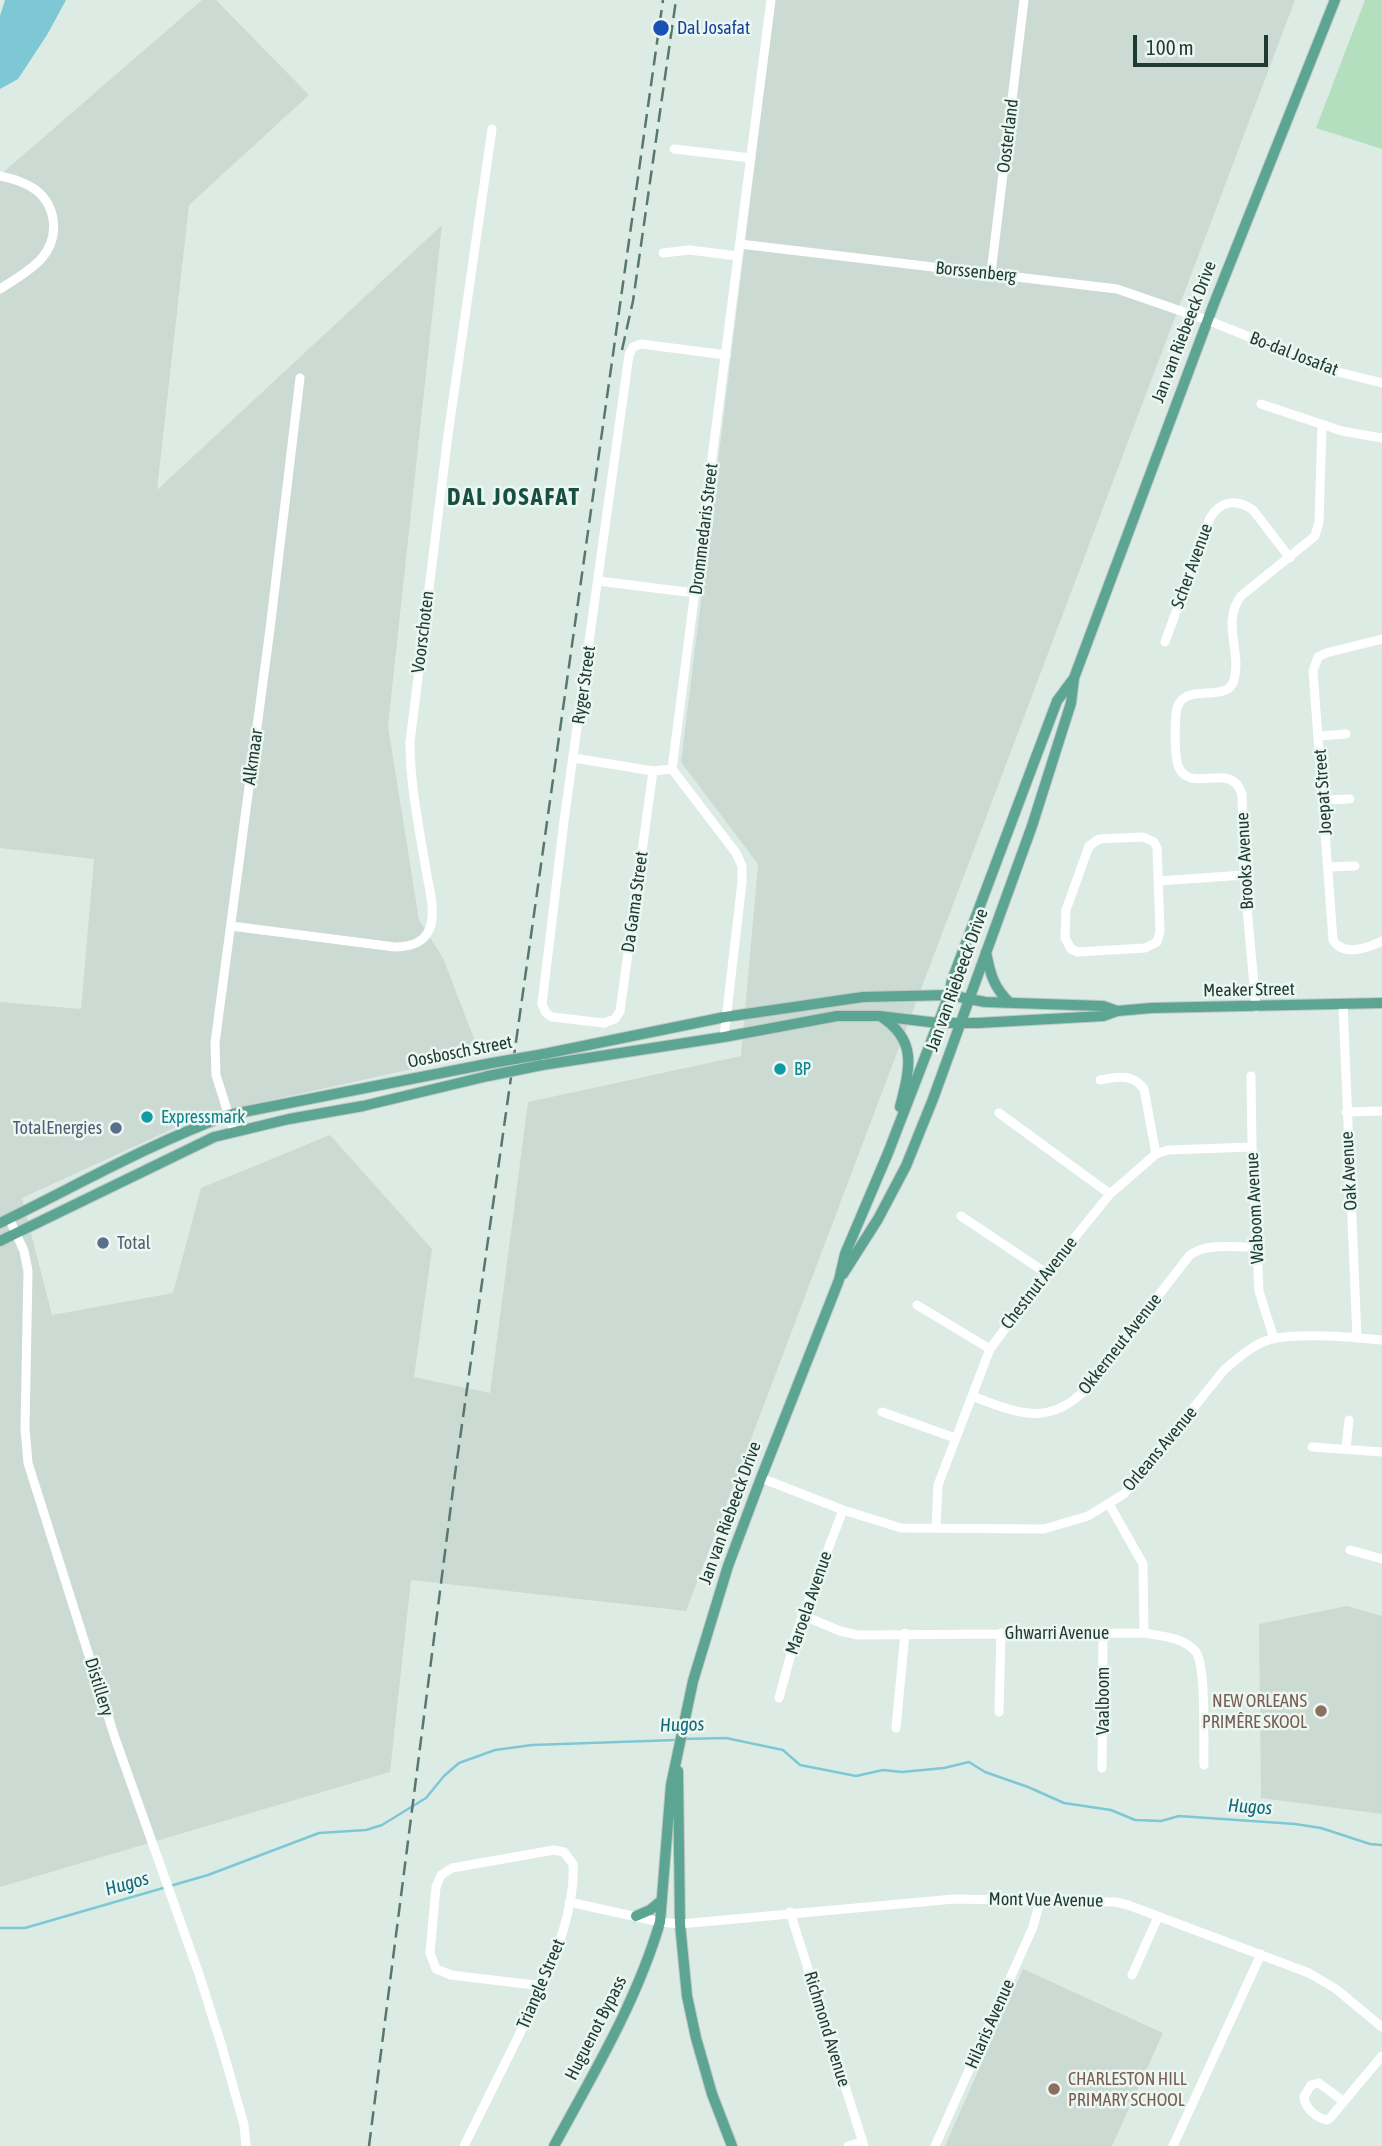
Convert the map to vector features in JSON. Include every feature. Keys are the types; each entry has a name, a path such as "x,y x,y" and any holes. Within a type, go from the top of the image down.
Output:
{"main road":[{"name":"Jan van Riebeeck Drive","path":"660,1922 669,1804 686,1712 717,1597 839,1280 845,1254 888,1153 949,995 952,980 1057,701 1073,678 1207,320 1335,0"},
{"name":"Jan van Riebeeck Drive","path":"839,1280 878,1219 906,1166 1032,826 1071,703 1073,678"},
{"path":"986,950 990,976 998,992 1010,1003"},
{"name":"Meaker Street","path":"949,995 1010,1003 1103,1006 1117,1011"},
{"name":"Oosbosch Street","path":"0,1241 214,1137 289,1119 363,1106 724,1017 863,997 949,995"},
{"name":"Meaker Street","path":"938,1023 1047,1021 1151,1008 1382,1003"},
{"name":"Oosbosch Street","path":"5,1220 99,1172 195,1127 229,1115 492,1063 543,1060 724,1037 837,1016 878,1016 938,1023"},
{"path":"878,1016 902,1035 908,1053 901,1102 888,1153"},
{"name":"Jan van Riebeeck Drive","path":"677,1764 680,1924 687,1996 712,2094 732,2146"},
{"path":"636,1916 650,1910 662,1900"},
{"name":"Huguenot Bypass","path":"554,2146 635,1991 660,1922"}],"street":[{"name":"Drommedaris Street","path":"672,769 771,0"},
{"name":"Oosterland","path":"991,273 1024,0"},
{"name":"Voorschoten","path":"231,926 395,947 416,944 430,929 431,905 412,778 410,742 448,435 492,130"},
{"path":"674,149 751,158"},
{"path":"0,176 25,184 43,197 52,214 54,231 52,242 40,260 0,289"},
{"name":"Borssenberg","path":"740,244 1117,289 1207,320"},
{"path":"663,253 689,250 738,256"},
{"name":"Bo-dal Josafat","path":"1207,320 1335,371 1382,383"},
{"name":"Ryger Street","path":"604,1023 552,1017 546,1013 542,1004 629,355 633,347 641,344 726,355"},
{"name":"Alkmaar","path":"234,1132 216,1075 214,1059 300,379"},
{"path":"1261,404 1322,425 1382,438"},
{"name":"Brooks Avenue","path":"1256,1007 1244,875 1240,786 1226,778 1195,779 1185,775 1180,769 1177,762 1177,707 1179,701 1192,694 1224,691 1230,687 1235,672 1232,625 1234,605 1241,596 1310,543 1318,529 1322,425"},
{"name":"Scher Avenue","path":"1165,642 1215,509 1223,504 1245,504 1253,510 1290,558"},
{"path":"598,581 695,593"},
{"name":"Joepat Street","path":"1382,639 1326,653 1314,663 1332,933 1337,946 1357,949 1382,941"},
{"path":"1319,736 1346,734"},
{"path":"574,758 653,771 672,769 736,853 742,866 742,883 724,1017 724,1037"},
{"name":"Da Gama Street","path":"604,1023 615,1019 620,1011 653,771"},
{"path":"1323,800 1350,799"},
{"path":"1107,838 1150,838 1157,848 1158,881 1160,938 1152,946 1078,952 1068,945 1065,939 1066,910 1093,841 1107,838"},
{"path":"1328,867 1355,866"},
{"path":"1158,881 1244,875"},
{"name":"Oak Avenue","path":"1343,1005 1357,1338"},
{"name":"Waboom Avenue","path":"1251,1076 1256,1247 1261,1299 1274,1339"},
{"path":"1100,1080 1125,1077 1139,1083 1144,1089 1156,1154 1181,1148 1252,1147"},
{"path":"1346,1112 1382,1111"},
{"path":"999,1113 1110,1194"},
{"name":"Chestnut Avenue","path":"936,1528 938,1485 990,1349 1046,1273 1110,1194 1156,1154"},
{"path":"961,1216 1046,1273"},
{"name":"Distillery","path":"5,1220 17,1234 24,1251 29,1283 25,1428 29,1463 115,1738 226,2059 246,2146"},
{"name":"Okkerneut Avenue","path":"972,1396 1028,1414 1046,1413 1060,1408 1075,1400 1087,1388 1195,1251 1205,1248 1256,1247"},
{"path":"917,1305 990,1349"},
{"name":"Orleans Avenue","path":"761,1478 843,1510 901,1528 1044,1529 1088,1516 1124,1494 1138,1480 1224,1370 1244,1353 1274,1339 1382,1340"},
{"path":"882,1412 955,1438"},
{"path":"1346,1449 1349,1420"},
{"path":"1312,1447 1382,1452"},
{"path":"1109,1504 1143,1564 1144,1633"},
{"name":"Maroela Avenue","path":"779,1698 802,1615 843,1510"},
{"path":"1350,1550 1382,1559"},
{"name":"Ghwarri Avenue","path":"802,1615 849,1634 1144,1633 1184,1642 1194,1649 1202,1665 1204,1765"},
{"path":"896,1728 905,1633"},
{"path":"999,1712 1001,1633"},
{"name":"Vaalboom","path":"1102,1768 1103,1633"},
{"path":"543,1986 451,1975 436,1969 430,1953 438,1880 441,1875 453,1868 554,1850 564,1852 573,1864 569,1902 660,1922"},
{"name":"Mont Vue Avenue","path":"660,1922 680,1924 954,1899 1115,1902 1261,1954 1323,1980 1382,2027"},
{"name":"Hilaris Avenue","path":"935,2146 1033,1927 1040,1901"},
{"name":"Triangle Street","path":"464,2146 543,1986 562,1936 569,1902"},
{"name":"Richmond Avenue","path":"790,1912 863,2144"},
{"path":"1132,1975 1158,1917"},
{"path":"1173,2146 1261,1954"},
{"path":"1343,2101 1319,2083 1311,2085 1304,2097 1307,2106 1323,2119 1329,2118 1382,2056"},
{"path":"848,2146 863,2144"}],"shaded area":[{"path":"202,0 216,0 309,95 189,205 157,490 442,225 388,726 419,920 443,958 480,1054 203,1115 22,1198 52,1315 173,1293 201,1188 330,1135 432,1249 414,1377 490,1393 528,1102 741,1056 758,864 681,762 775,0 1295,0 686,1611 411,1580 390,1772 0,1887 0,1002 81,1009 94,859 0,848 0,175"},
{"name":"NEW ORLEANS PRIMÊRE SKOOL","path":"1347,1606 1382,1616 1382,1814 1261,1798 1259,1624"},
{"name":"CHARLESTON HILL PRIMARY SCHOOL","path":"1023,1969 1163,2033 1112,2146 945,2146"}],"green space":[{"path":"1365,0 1382,0 1382,149 1316,128"}],"water":[{"path":"5,0 66,0 18,79 0,89 0,16"}],"waterway":[{"name":"Hugos","path":"683,1739 726,1738 783,1750 800,1765 856,1776 883,1770 902,1772 944,1768 969,1762 985,1772 1064,1803 1111,1810 1135,1820 1161,1821 1179,1816 1295,1824 1321,1828 1370,1844 1382,1845"},
{"name":"Hugos","path":"0,1928 25,1928 208,1875 319,1833 366,1830 382,1825 426,1798 459,1763 495,1750 532,1745 676,1740"}],"railway":[{"path":"369,2146 455,1474 663,0"},
{"path":"622,350 633,301 676,0"}],"place":[{"name":"Dal Josafat","path":"661,28"},
{"name":"BP","path":"780,1069"},
{"name":"Expressmark","path":"147,1117"},
{"name":"TotalEnergies","path":"116,1128"},
{"name":"Total","path":"103,1243"},
{"name":"NEW ORLEANS PRIMÊRE SKOOL","path":"1321,1711"},
{"name":"CHARLESTON HILL PRIMARY SCHOOL","path":"1054,2089"}],"district":[{"name":"DAL JOSAFAT","path":"514,497"}]}
